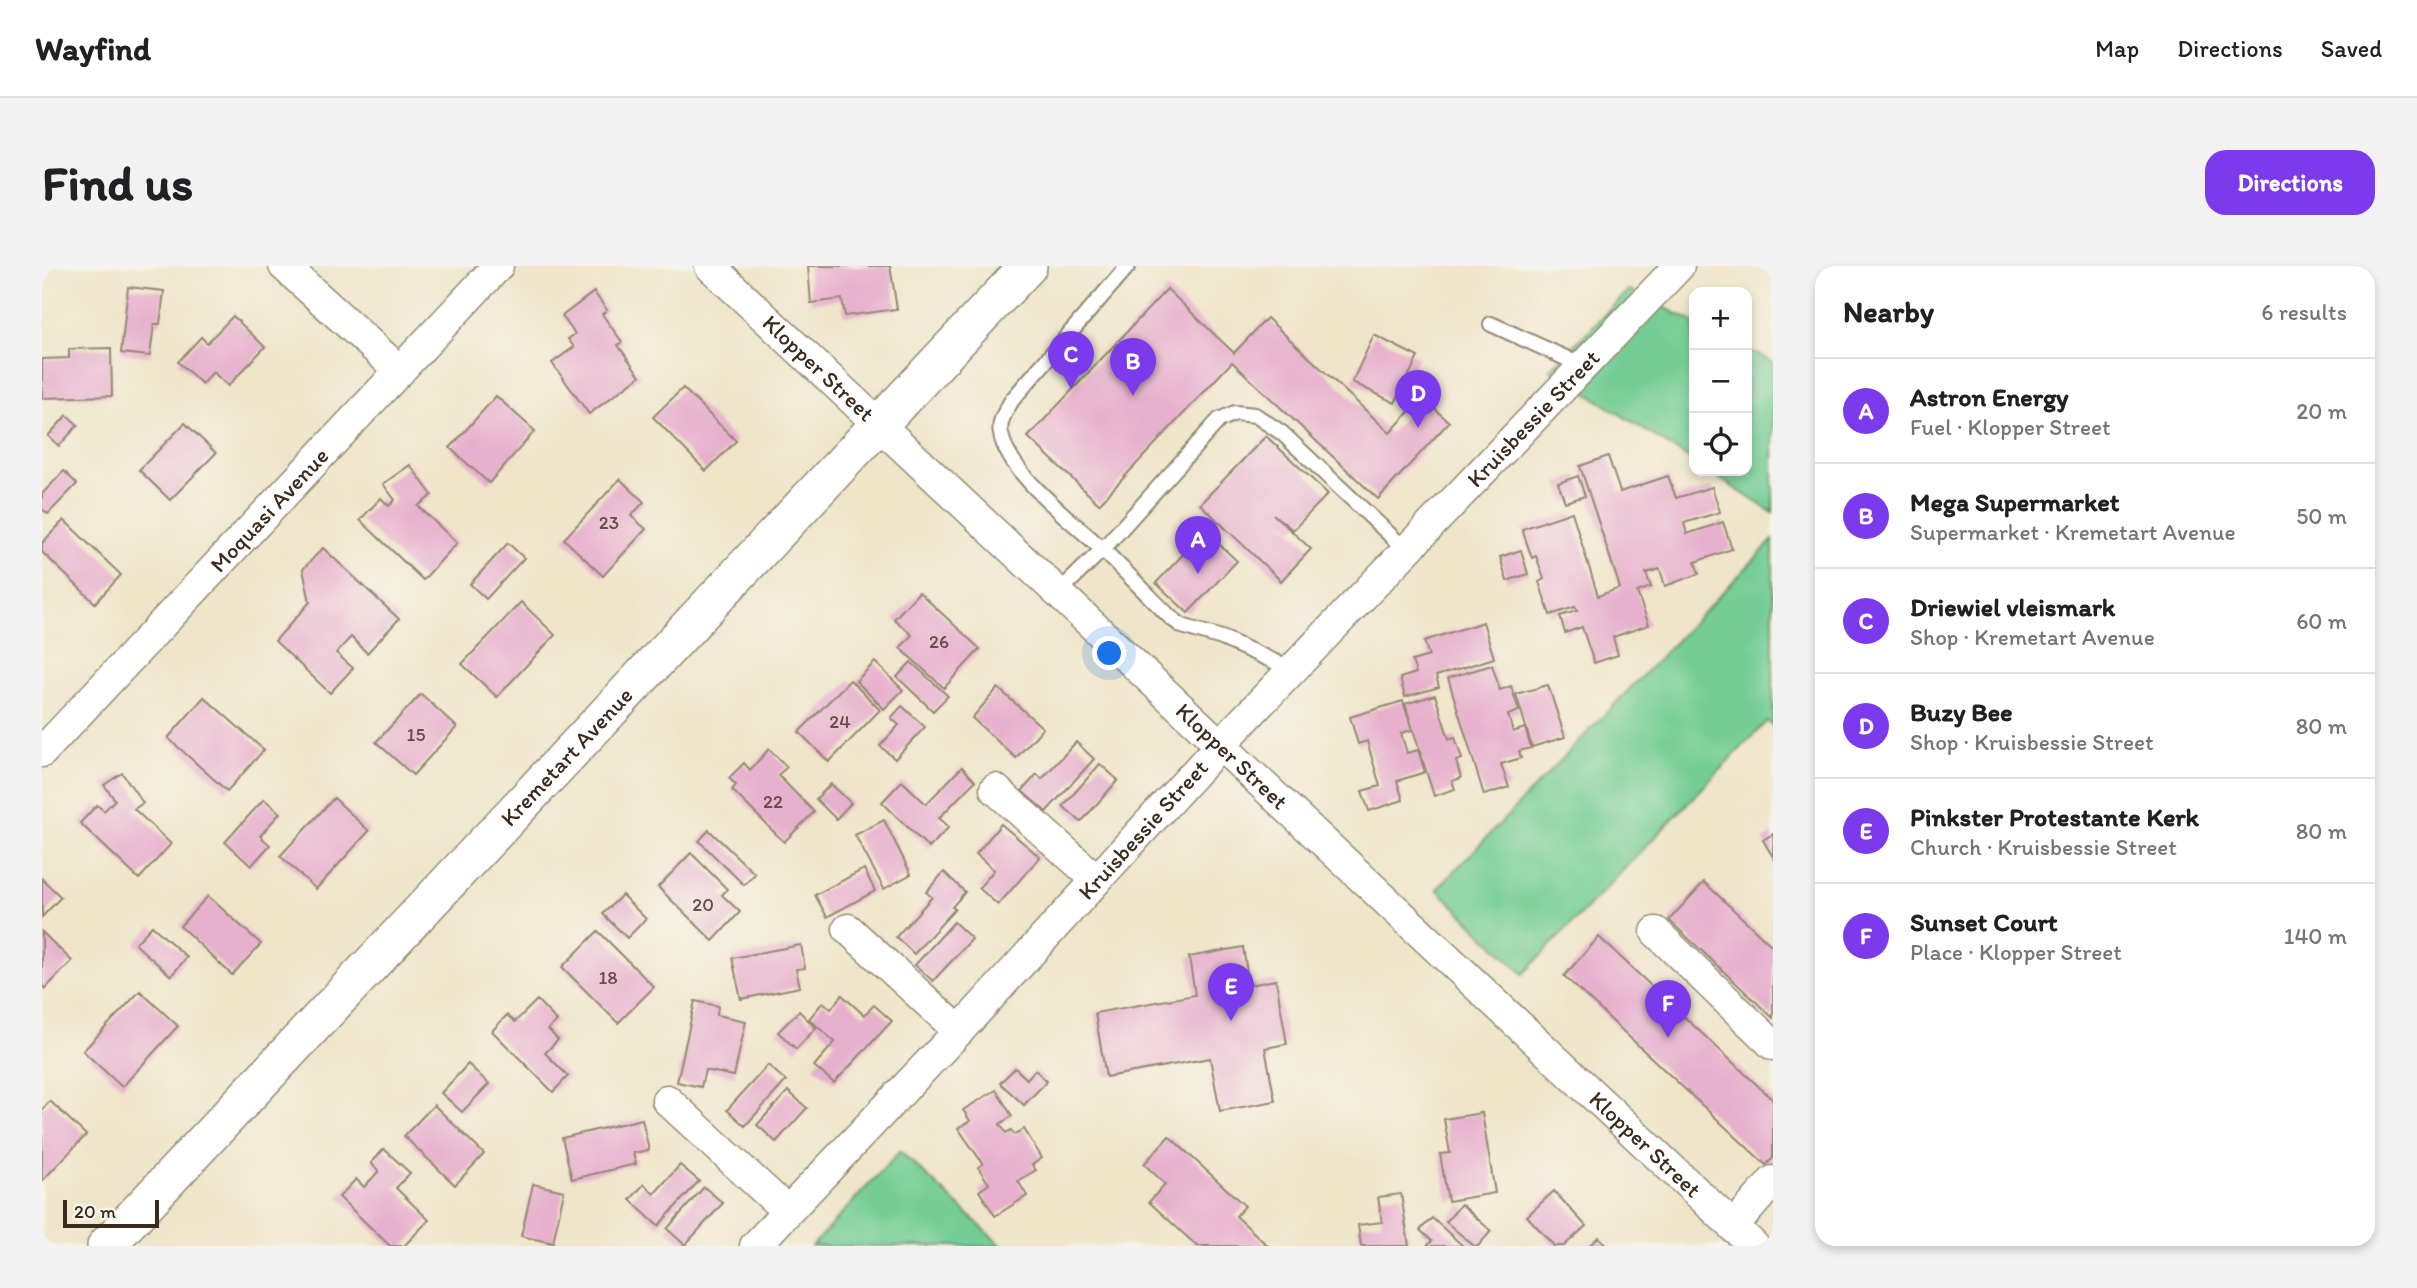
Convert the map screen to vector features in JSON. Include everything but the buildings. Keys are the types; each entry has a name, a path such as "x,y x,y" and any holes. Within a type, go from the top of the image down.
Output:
{"street":[{"path":"284,266 400,371"},
{"name":"Moquasi Avenue","path":"42,752 498,266"},
{"name":"Klopper Street","path":"709,266 1222,744 1743,1237"},
{"name":"Kremetart Avenue","path":"106,1246 1028,266"},
{"name":"Kruisbessie Street","path":"755,1246 959,1031 1222,744 1679,266"},
{"path":"995,789 1097,880"},
{"path":"848,929 959,1031"},
{"path":"1656,932 1773,1045"},
{"path":"667,1100 788,1211"},
{"path":"1743,1237 1773,1181"}],"lane":[{"path":"1128,266 1012,400 1000,422 1008,455 1021,473 1170,617 1182,625 1222,638 1294,670"},
{"path":"1491,324 1583,366"},
{"path":"1058,593 1102,549 1219,420 1235,413 1255,415 1282,433 1406,550"}],"green space":[{"path":"1629,290 1689,320 1689,459 1550,369"},
{"path":"1752,352 1773,362 1773,513 1716,476 1752,476"},
{"path":"1773,540 1773,726 1767,721 1523,974 1437,889"},
{"path":"900,1151 1002,1246 812,1246"}],"place":[{"name":"Driewiel vleismark","path":"1071,389"},
{"name":"Mega Supermarket","path":"1133,396"},
{"name":"Buzy Bee","path":"1418,428"},
{"name":"Astron Energy","path":"1198,574"},
{"name":"Pinkster Protestante Kerk","path":"1231,1021"},
{"name":"Sunset Court","path":"1668,1038"}]}
